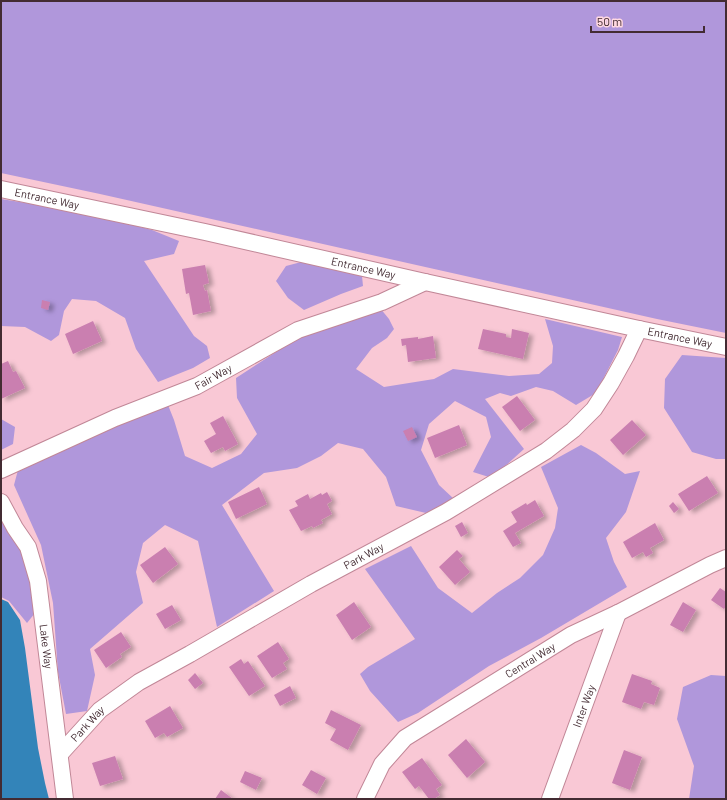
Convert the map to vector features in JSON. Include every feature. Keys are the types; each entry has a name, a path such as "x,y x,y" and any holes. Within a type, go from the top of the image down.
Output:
{"street":[{"name":"Entrance Way","path":"1,189 204,232 425,282 726,347"},
{"name":"Fair Way","path":"1,470 115,418 197,386 298,330 382,302 425,282"},
{"name":"Park Way","path":"60,754 100,710 139,682 311,584 446,512 546,451 573,430 594,408 611,383 639,329"},
{"name":"Lake Way","path":"1,502 15,528 28,547 38,581 66,799"},
{"name":"Central Way","path":"365,799 382,764 405,738 571,635 618,613 726,558"},
{"name":"Inter Way","path":"550,799 618,613"}],"shaded area":[{"path":"1,1 726,1 726,333 1,173"},
{"path":"1,199 83,212 152,230 179,241 174,254 144,261 194,336 207,346 210,358 193,368 158,382 136,349 125,318 96,301 72,299 64,311 59,335 51,341 25,327 1,326"},
{"path":"309,260 362,276 363,286 304,310 288,298 276,281 286,266"},
{"path":"380,308 389,319 394,329 387,338 372,348 356,369 384,387 434,379 453,369 509,376 539,374 552,363 553,346 545,319 622,337 618,350 596,393 576,405 553,391 536,387 511,396 500,393 485,399 524,449 492,478 473,472 491,437 486,417 455,401 429,424 421,450 439,485 454,499 426,513 396,506 386,477 363,449 338,443 321,456 297,468 264,473 222,505 274,591 217,627 198,541 165,525 143,543 136,572 143,603 90,649 95,675 87,711 66,714 58,672 53,603 41,545 14,485 18,470 33,461 168,405 185,456 212,468 241,454 257,434 237,398 236,378 293,341 326,327"},
{"path":"682,355 726,358 726,459 716,459 692,452 664,408 665,379"},
{"path":"1,419 15,427 13,444 1,450"},
{"path":"581,445 596,453 625,474 640,471 626,512 606,538 614,562 627,587 541,638 489,666 418,713 398,722 370,691 360,674 368,667 415,639 365,569 411,546 438,588 472,613 497,593 520,578 543,555 555,528 558,508 541,467"},
{"path":"1,510 24,547 36,597 35,613 27,623 9,601 1,597"},
{"path":"711,675 726,676 726,799 689,799 694,766 677,719 683,687"}],"water":[{"path":"1,599 8,602 20,620 38,748 49,799 1,799"}],"building":[{"path":"205,265 209,283 203,285 205,291 207,290 211,311 193,315 189,293 186,294 182,269"},
{"path":"42,300 50,302 48,310 41,308"},
{"path":"93,321 102,341 73,354 65,334"},
{"path":"483,329 506,334 506,337 511,338 512,329 529,333 523,359 478,349"},
{"path":"433,336 436,358 408,362 406,345 402,346 401,339 418,337 418,339"},
{"path":"8,361 13,372 16,371 25,388 1,399 1,364"},
{"path":"517,396 535,420 520,431 502,407"},
{"path":"223,416 238,444 225,451 223,447 211,453 204,441 216,434 210,423"},
{"path":"632,420 646,435 623,455 610,440"},
{"path":"459,425 467,445 435,458 427,438"},
{"path":"412,427 417,437 408,441 403,431"},
{"path":"707,476 718,493 689,511 678,494"},
{"path":"259,487 267,504 236,519 228,502"},
{"path":"327,492 332,501 327,504 332,514 321,520 323,523 313,528 312,526 301,531 289,510 298,506 295,501 308,494 310,499 321,493 322,495"},
{"path":"535,500 544,516 515,533 521,543 513,547 503,531 517,522 511,512 526,503 527,505"},
{"path":"673,502 679,509 674,513 669,506"},
{"path":"462,522 468,533 461,537 455,526"},
{"path":"655,523 664,540 650,548 653,553 646,557 643,552 632,558 623,542"},
{"path":"165,547 178,564 153,583 140,565"},
{"path":"457,550 463,556 459,559 470,572 455,585 439,567"},
{"path":"720,588 726,592 726,606 724,609 711,600"},
{"path":"354,602 371,627 352,640 336,615"},
{"path":"683,602 696,610 683,632 670,625"},
{"path":"172,605 181,620 165,629 156,614"},
{"path":"121,632 131,647 120,654 122,657 106,668 94,650"},
{"path":"278,642 289,659 283,663 287,669 272,678 257,656"},
{"path":"241,659 244,664 248,661 265,686 249,696 229,667"},
{"path":"195,673 203,683 195,689 188,680"},
{"path":"632,674 652,681 651,684 660,688 654,705 644,702 641,709 622,702"},
{"path":"290,686 296,698 280,706 274,695"},
{"path":"170,706 183,728 167,737 164,733 155,738 145,721"},
{"path":"331,710 361,725 348,750 330,740 336,729 325,723"},
{"path":"466,739 485,762 467,778 448,755"},
{"path":"624,750 642,757 630,790 612,783"},
{"path":"115,756 123,779 100,786 92,763"},
{"path":"422,758 442,785 436,789 440,795 434,799 429,799 419,786 415,789 402,772"},
{"path":"311,770 326,778 317,794 302,785"},
{"path":"245,771 262,778 256,790 240,782"},
{"path":"221,790 233,799 215,799"}]}
